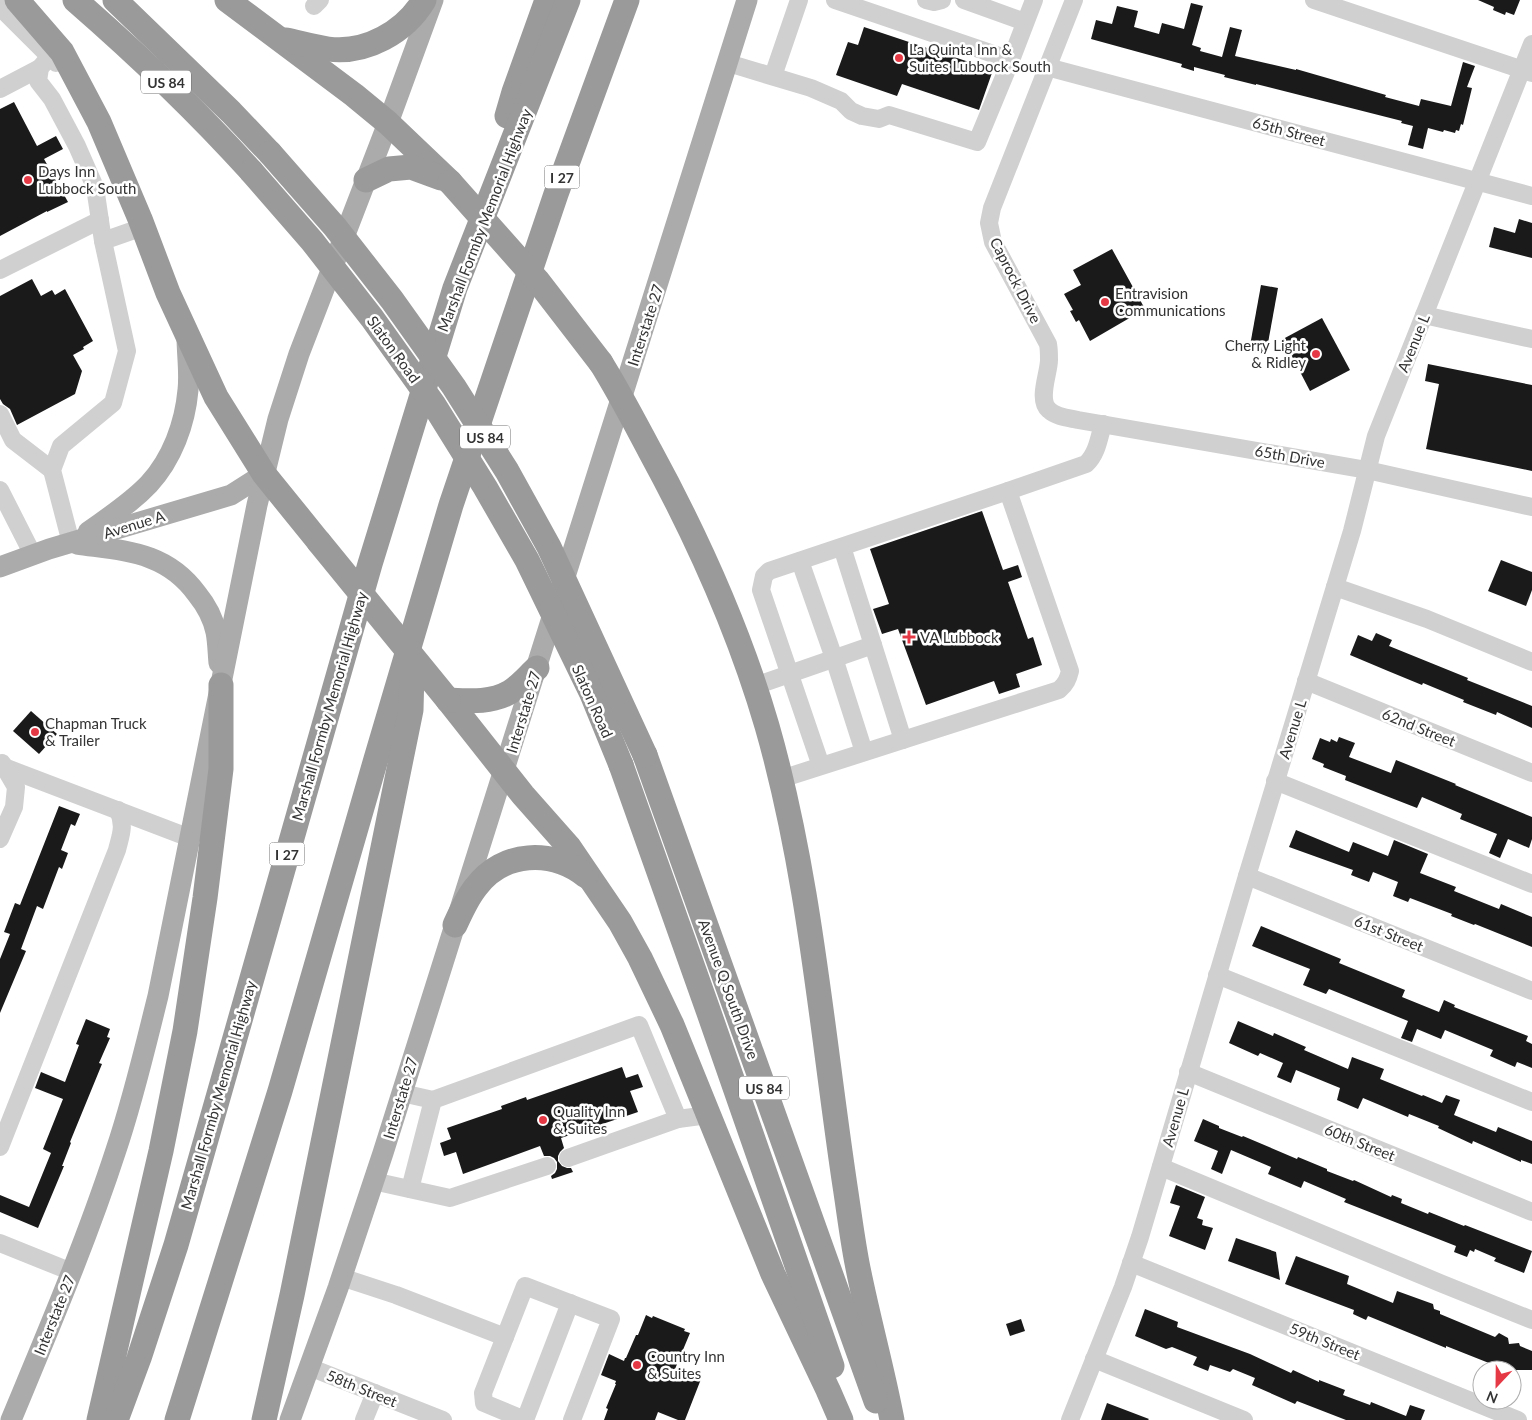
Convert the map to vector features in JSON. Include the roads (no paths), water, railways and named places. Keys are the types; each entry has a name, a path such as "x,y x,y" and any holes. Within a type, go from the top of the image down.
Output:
{"highway":[{"path":"17,0 62,52 99,122 119,167 168,293 216,398 264,474 504,771 569,847 620,922 665,1010 773,1274 841,1420"},
{"name":"Slaton Road","path":"75,0 164,80 209,124 312,241 372,318 434,405 485,487 527,560 592,694 621,765"},
{"name":"Slaton Road","path":"115,0 232,112 270,153 335,228 392,300 460,396 550,547 645,755"},
{"path":"227,0 354,95 388,123 450,182 537,280 601,363 622,398 681,507 718,586 755,686 781,779 799,862 857,1263 892,1420"},
{"path":"279,38 330,50 372,44 392,34 407,23 424,0"},
{"path":"455,288 514,92 547,0"},
{"name":"Marshall Formby Memorial Highway","path":"116,1420 139,1358 176,1245 350,634 455,288 568,0"},
{"name":"I 27","path":"177,1420 280,1091 451,505 556,194 627,0"},
{"path":"366,180 389,169 411,168 450,182"},
{"path":"264,1420 296,1275 410,710 412,636"},
{"path":"448,700 474,701 495,699 512,691 537,668"},
{"path":"98,1420 158,1161 185,1031 205,898 221,769 221,685"},
{"name":"Avenue Q South Drive","path":"645,755 884,1420"},
{"name":"Avenue Q South Drive","path":"621,765 850,1420"},
{"path":"455,924 476,888 486,876 500,866 514,860 540,857 554,859 578,869 592,880"}],"main road":[{"name":"Interstate 27","path":"11,1420 87,1235 116,1150 139,1073 158,996 256,505 278,419 299,354 433,0"},
{"name":"Interstate 27","path":"290,1420 374,1181 747,0"},
{"path":"71,543 130,501 149,484 170,454 180,431 189,389 187,336"},
{"name":"Avenue A","path":"0,567 71,543 231,495 264,474"},
{"path":"71,543 133,552 147,556 163,563 180,575 206,606 216,631 221,685"}],"street":[{"path":"772,76 799,0"},
{"path":"835,0 1011,60"},
{"path":"926,0 934,2 942,0"},
{"path":"964,0 1026,22"},
{"path":"728,62 811,88 840,101 851,112 862,116 879,119 889,115 977,142 1034,0"},
{"name":"Caprock Drive","path":"1048,410 1044,402 1049,361 1048,344 993,242 989,223 992,208 1074,0"},
{"path":"1314,0 1527,72"},
{"path":"0,7 45,62 83,92"},
{"name":"Avenue L","path":"1070,1420 1132,1263 1352,531 1376,436 1478,181 1527,72 1532,44"},
{"path":"0,89 45,62"},
{"path":"45,62 38,81 52,99 77,146 95,187 103,241 127,351 113,403 60,446 52,470 71,543"},
{"name":"65th Street","path":"1047,67 1532,196"},
{"path":"0,270 100,220"},
{"path":"103,241 143,227"},
{"path":"1424,316 1532,339"},
{"name":"65th Drive","path":"1048,410 1059,416 1367,470 1532,507"},
{"path":"0,414 13,440 52,470"},
{"path":"821,766 761,590 764,576 769,571 842,548 1086,464 1092,459 1095,452 1103,424"},
{"path":"0,490 33,555"},
{"path":"781,779 1059,690 1064,685 1070,670 1008,491"},
{"path":"842,548 903,740"},
{"path":"800,561 864,752"},
{"path":"1335,586 1427,619 1532,662"},
{"path":"755,686 873,645"},
{"name":"62nd Street","path":"1306,681 1532,772"},
{"path":"2,763 190,838"},
{"path":"0,839 14,806 16,787 2,763"},
{"path":"1276,781 1532,884"},
{"path":"0,1147 116,850 122,829 122,820 118,810"},
{"name":"61st Street","path":"1247,876 1532,991"},
{"path":"1217,975 1532,1102"},
{"path":"402,1093 433,1100 639,1025 665,1010"},
{"path":"639,1025 678,1118"},
{"name":"60th Street","path":"1188,1072 1532,1212"},
{"path":"410,1189 433,1100"},
{"path":"568,1158 678,1118 708,1115"},
{"path":"374,1181 450,1198 547,1166"},
{"path":"1160,1167 1532,1320"},
{"path":"0,1242 72,1272"},
{"name":"59th Street","path":"1132,1263 1518,1420"},
{"path":"341,1277 396,1295 505,1337"},
{"path":"570,1303 525,1420 484,1403 483,1393 525,1286 570,1303 611,1319 572,1420"},
{"path":"1094,1359 1244,1420"},
{"name":"58th Street","path":"309,1366 443,1420"},
{"path":"364,1420 375,1393"}],"place":[{"name":"La Quinta Inn & Suites Lubbock South","path":"899,58"},
{"name":"Days Inn Lubbock South","path":"28,180"},
{"name":"Entravision Communications","path":"1105,302"},
{"name":"Cherry Light & Ridley","path":"1316,354"},
{"name":"VA Lubbock","path":"909,637"},
{"name":"Chapman Truck & Trailer","path":"35,732"},
{"name":"Quality Inn & Suites","path":"543,1120"},
{"name":"Country Inn & Suites","path":"637,1365"}]}
